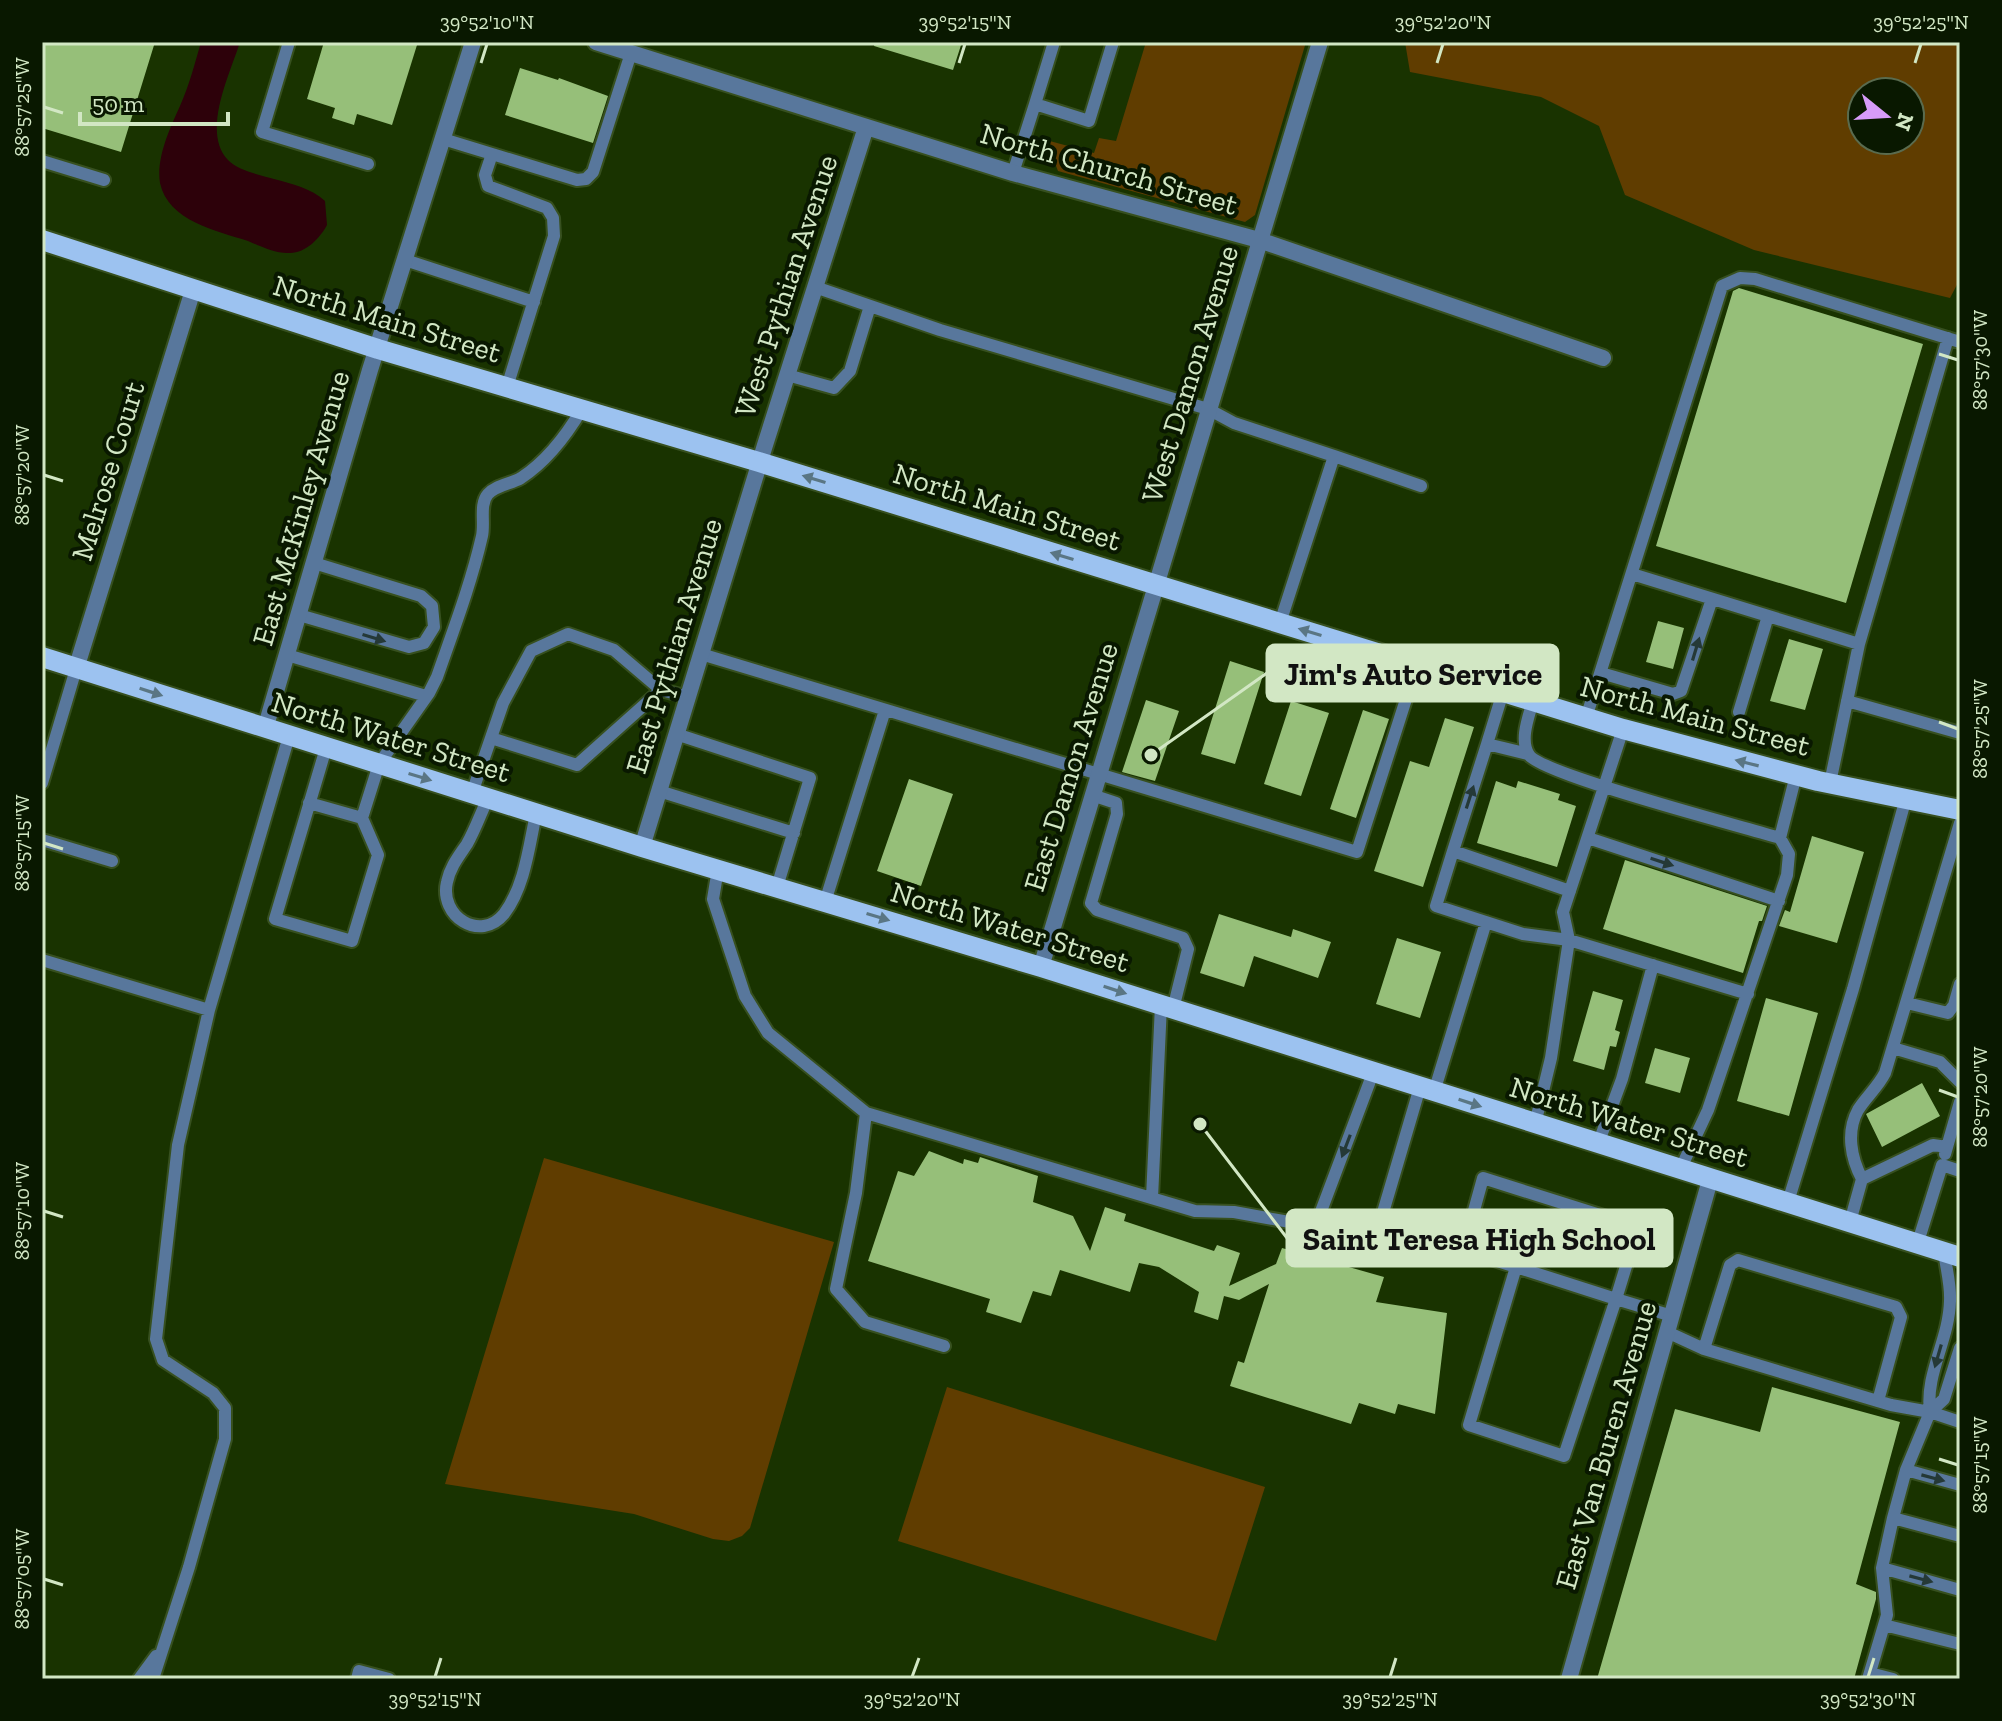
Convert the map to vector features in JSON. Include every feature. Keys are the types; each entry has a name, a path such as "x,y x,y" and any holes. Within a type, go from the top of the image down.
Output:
{"main road":[{"name":"North Main Street","path":"42,240 378,349 759,462 1623,729 1796,775 1960,810"},
{"name":"North Water Street","path":"42,657 536,814 1041,967 1952,1254"}],"street":[{"name":"East McKinley Avenue","path":"265,729 473,42"},
{"name":"North Church Street","path":"596,42 1013,173 1259,240 1603,358"},
{"name":"West Damon Avenue","path":"1155,584 1320,42"},
{"name":"West Pythian Avenue","path":"759,462 866,127"},
{"name":"Melrose Court","path":"76,669 193,290"},
{"name":"East Pythian Avenue","path":"642,847 759,462"},
{"name":"East Damon Avenue","path":"1041,967 1155,584"},
{"name":"East Van Buren Avenue","path":"1569,1679 1710,1180"}],"lane":[{"path":"289,42 262,132 368,164"},
{"path":"1013,173 1054,42"},
{"path":"1035,104 1089,121 1113,42"},
{"path":"443,139 577,180 586,179 593,172 631,53"},
{"path":"492,154 485,175 488,186 547,208 553,218 554,236 507,387"},
{"path":"42,161 104,180"},
{"path":"405,260 534,302"},
{"path":"1586,718 1722,286 1740,278 1755,279 1954,340 1859,644 1830,783"},
{"path":"815,287 940,330 1208,409 1234,423 1421,486"},
{"path":"787,375 834,388 850,371 870,306"},
{"path":"326,748 275,919 352,941 378,855 362,818 379,764 437,677 483,533 486,496 516,481 542,462 582,409"},
{"path":"1280,623 1334,456"},
{"path":"299,615 409,647 424,643 434,627 432,606 421,596 314,563"},
{"path":"1632,574 1859,644"},
{"path":"1601,673 1673,694 1681,691 1712,599"},
{"path":"1739,712 1768,616"},
{"path":"434,627 452,632"},
{"path":"536,814 522,874 509,906 491,925 482,928 458,920 450,910 446,885 468,841 491,738 503,703 531,651 568,634 614,650 661,690 688,697"},
{"path":"701,654 1357,852 1417,665"},
{"path":"287,655 426,696"},
{"path":"42,783 76,669"},
{"path":"491,738 577,765 661,690"},
{"path":"1503,692 1436,906 1523,934 1569,940 1748,994"},
{"path":"1528,754 1524,739 1533,701"},
{"path":"1847,701 1960,733"},
{"path":"825,902 885,710"},
{"path":"1535,1124 1551,1058 1569,940 1563,912 1623,729"},
{"path":"676,734 810,778 777,887"},
{"path":"153,1679 225,1439 225,1408 213,1393 163,1360 156,1339 178,1145 209,1010 289,736"},
{"path":"1487,744 1528,754 1538,763 1604,787 1780,838"},
{"path":"1680,1170 1708,1110 1787,875 1789,854 1780,838 1796,775"},
{"path":"659,791 794,833"},
{"path":"1092,795 1116,803 1117,814 1091,903 1097,910 1183,938 1188,949 1167,1007 1152,1198"},
{"path":"1788,1202 1853,989 1906,798"},
{"path":"309,803 362,818"},
{"path":"1850,1222 1862,1179 1855,1167 1851,1133 1859,1109 1878,1087 1885,1073 1960,823"},
{"path":"1588,838 1779,901"},
{"path":"42,840 112,861"},
{"path":"1453,851 1570,891"},
{"path":"718,869 713,899 745,996 768,1033 866,1113 1195,1211 1234,1212 1306,1225 1337,1245 1369,1248 1486,922"},
{"path":"1945,872 1960,874"},
{"path":"42,960 209,1010"},
{"path":"1598,1144 1622,1079 1653,965"},
{"path":"1907,1003 1948,1013 1954,1005 1960,984"},
{"path":"1893,1048 1940,1062 1960,1082"},
{"path":"1314,1230 1373,1073"},
{"path":"1918,1242 1947,1147 1957,1126 1960,1102"},
{"path":"866,1113 856,1193 836,1289 865,1322 944,1346"},
{"path":"1862,1179 1933,1145 1947,1147"},
{"path":"1942,1165 1960,1171"},
{"path":"1463,1250 1483,1178 1638,1227 1564,1456 1469,1425 1516,1267"},
{"path":"1379,1226 1616,1299 1669,1324 1704,1349 1960,1422"},
{"path":"1930,1412 1928,1393 1946,1330 1952,1254"},
{"path":"1704,1349 1730,1265 1738,1260 1896,1307 1901,1317 1878,1401"},
{"path":"1893,1679 1869,1676 1887,1615 1882,1568 1906,1470 1930,1412 1944,1399 1960,1348"},
{"path":"1906,1470 1960,1485"},
{"path":"1893,1518 1960,1536"},
{"path":"1882,1568 1960,1590"},
{"path":"1884,1625 1960,1644"},
{"path":"139,1679 164,1645"},
{"path":"357,1679 359,1671 389,1679"}],"shaded area":[{"path":"201,42 240,42 217,119 220,148 228,160 250,172 307,190 325,201 327,225 307,248 290,253 274,251 209,228 183,215 165,196 159,173 162,153"},
{"path":"1146,42 1306,42 1255,215 1245,222 1058,171 1046,140 1094,153 1099,138 1116,141"},
{"path":"1405,42 1960,42 1960,279 1950,298 1754,250 1625,195 1599,126 1541,97 1410,72"},
{"path":"544,1158 834,1242 750,1528 742,1536 729,1541 713,1539 634,1514 445,1484"},
{"path":"947,1387 1265,1487 1216,1641 898,1541"}],"building":[{"path":"42,42 155,42 121,152 42,128"},
{"path":"324,42 407,42 417,45 392,125 357,114 354,125 332,118 335,108 307,99"},
{"path":"875,42 962,42 953,70 874,46"},
{"path":"520,68 608,96 593,143 505,115"},
{"path":"1739,288 1923,344 1846,603 1656,546 1733,291"},
{"path":"1658,621 1684,628 1673,669 1646,662"},
{"path":"1789,639 1823,649 1805,710 1770,701"},
{"path":"1230,661 1264,672 1235,764 1201,754"},
{"path":"1146,700 1179,711 1155,781 1122,772"},
{"path":"1291,701 1329,713 1301,796 1264,784"},
{"path":"1363,710 1389,719 1356,818 1330,809"},
{"path":"1445,718 1474,727 1423,887 1374,871 1410,761 1429,767"},
{"path":"909,779 953,794 921,886 877,871"},
{"path":"1496,781 1516,788 1518,781 1560,794 1558,800 1576,806 1557,867 1477,843"},
{"path":"1812,836 1864,852 1837,943 1779,926 1785,910 1790,912"},
{"path":"1625,860 1767,906 1762,921 1759,921 1743,973 1603,929"},
{"path":"1219,914 1291,937 1293,929 1331,942 1318,978 1254,956 1244,987 1200,973"},
{"path":"1397,938 1441,952 1420,1018 1376,1004"},
{"path":"1593,991 1623,1000 1615,1030 1620,1032 1616,1047 1610,1046 1604,1070 1573,1061"},
{"path":"1766,998 1818,1013 1789,1116 1737,1101"},
{"path":"1655,1048 1690,1058 1680,1093 1645,1083"},
{"path":"1922,1083 1940,1116 1882,1147 1866,1114"},
{"path":"929,1151 963,1164 964,1159 978,1163 980,1157 1038,1176 1033,1202 1073,1216 1090,1251 1105,1207 1126,1214 1124,1221 1214,1251 1217,1245 1240,1253 1229,1286 1276,1264 1282,1248 1384,1277 1376,1302 1447,1313 1435,1414 1398,1404 1395,1414 1359,1403 1351,1424 1230,1386 1238,1361 1244,1363 1269,1284 1239,1300 1224,1296 1218,1320 1194,1312 1199,1292 1159,1267 1139,1263 1130,1292 1060,1270 1051,1296 1033,1291 1021,1323 986,1312 990,1299 868,1261 898,1171 914,1176"},
{"path":"1772,1387 1900,1422 1856,1584 1876,1592 1876,1599 1854,1679 1597,1679 1675,1409 1760,1432"}],"place":[{"name":"Jim's Auto Service","path":"1151,755"},
{"name":"Saint Teresa High School","path":"1200,1124"}]}
